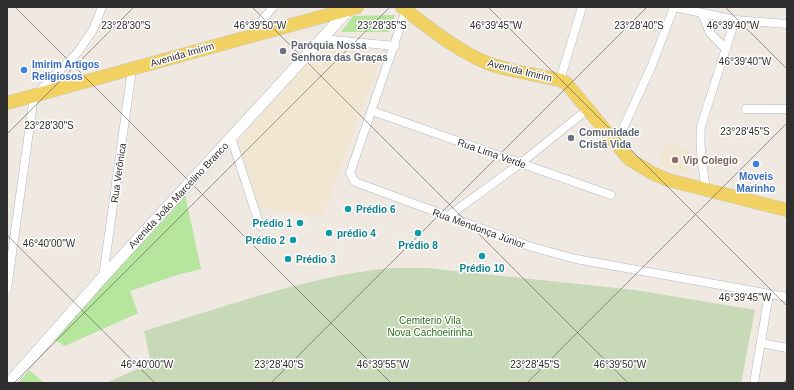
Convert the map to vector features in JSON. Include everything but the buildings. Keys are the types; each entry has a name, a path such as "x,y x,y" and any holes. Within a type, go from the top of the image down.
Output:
{"main road":[{"name":"Avenida Imirim","path":"392,7 404,8 446,38 482,61 505,69 560,80 570,87 616,144 632,161 652,174 668,180 787,210"},
{"name":"Avenida Imirim","path":"7,104 256,33 352,8"}],"street":[{"path":"7,289 9,255 34,96 77,53 92,30 102,7"},
{"path":"256,33 263,19 273,7"},
{"path":"560,80 582,7"},
{"path":"616,144 652,65 674,7 735,20 787,24"},
{"name":"Avenida João Marcelino Branco","path":"9,383 103,277 231,137 352,8"},
{"name":"Rua Mendonça Júnior","path":"404,8 394,46 350,172 352,180 447,217 532,247 576,260 787,297"},
{"path":"702,14 710,33 726,49"},
{"path":"706,190 700,139 701,126 735,20"},
{"path":"322,39 394,46"},
{"name":"Rua Verônica","path":"103,277 132,69"},
{"path":"56,74 57,80 64,88"},
{"path":"447,217 521,163 588,109"},
{"path":"746,109 787,109"},
{"name":"Rua Lima Verde","path":"372,111 611,195"},
{"path":"231,137 260,226"},
{"path":"754,383 769,294"},
{"path":"761,343 787,348"}],"shaded area":[{"path":"322,44 382,55 323,217 260,208 238,142"},
{"name":"Vip Colegio","path":"665,142 690,149 689,175 659,166"}],"green space":[{"path":"395,15 389,32 341,32 353,16"},
{"path":"185,194 201,269 177,275 130,291 138,313 65,346 53,339"},
{"name":"Cemiterio Vila Nova Cachoeirinha","path":"391,268 427,268 635,290 755,310 741,383 106,383 151,363 144,331 297,285 360,272"},
{"path":"29,370 44,383 19,383"}],"place":[{"name":"Paróquia Nossa Senhora das Graças","path":"283,51"},
{"name":"Imirim Artigos Religiosos","path":"24,70"},
{"name":"Comunidade Cristã Vida","path":"571,138"},
{"name":"Vip Colegio","path":"675,160"},
{"name":"Moveis Marinho","path":"756,164"},
{"name":"Prédio 6","path":"348,209"},
{"name":"Prédio 1","path":"300,223"},
{"name":"prédio 4","path":"329,233"},
{"name":"Prédio 8","path":"418,233"},
{"name":"Prédio 2","path":"293,240"},
{"name":"Prédio 10","path":"482,256"},
{"name":"Prédio 3","path":"288,259"}]}
